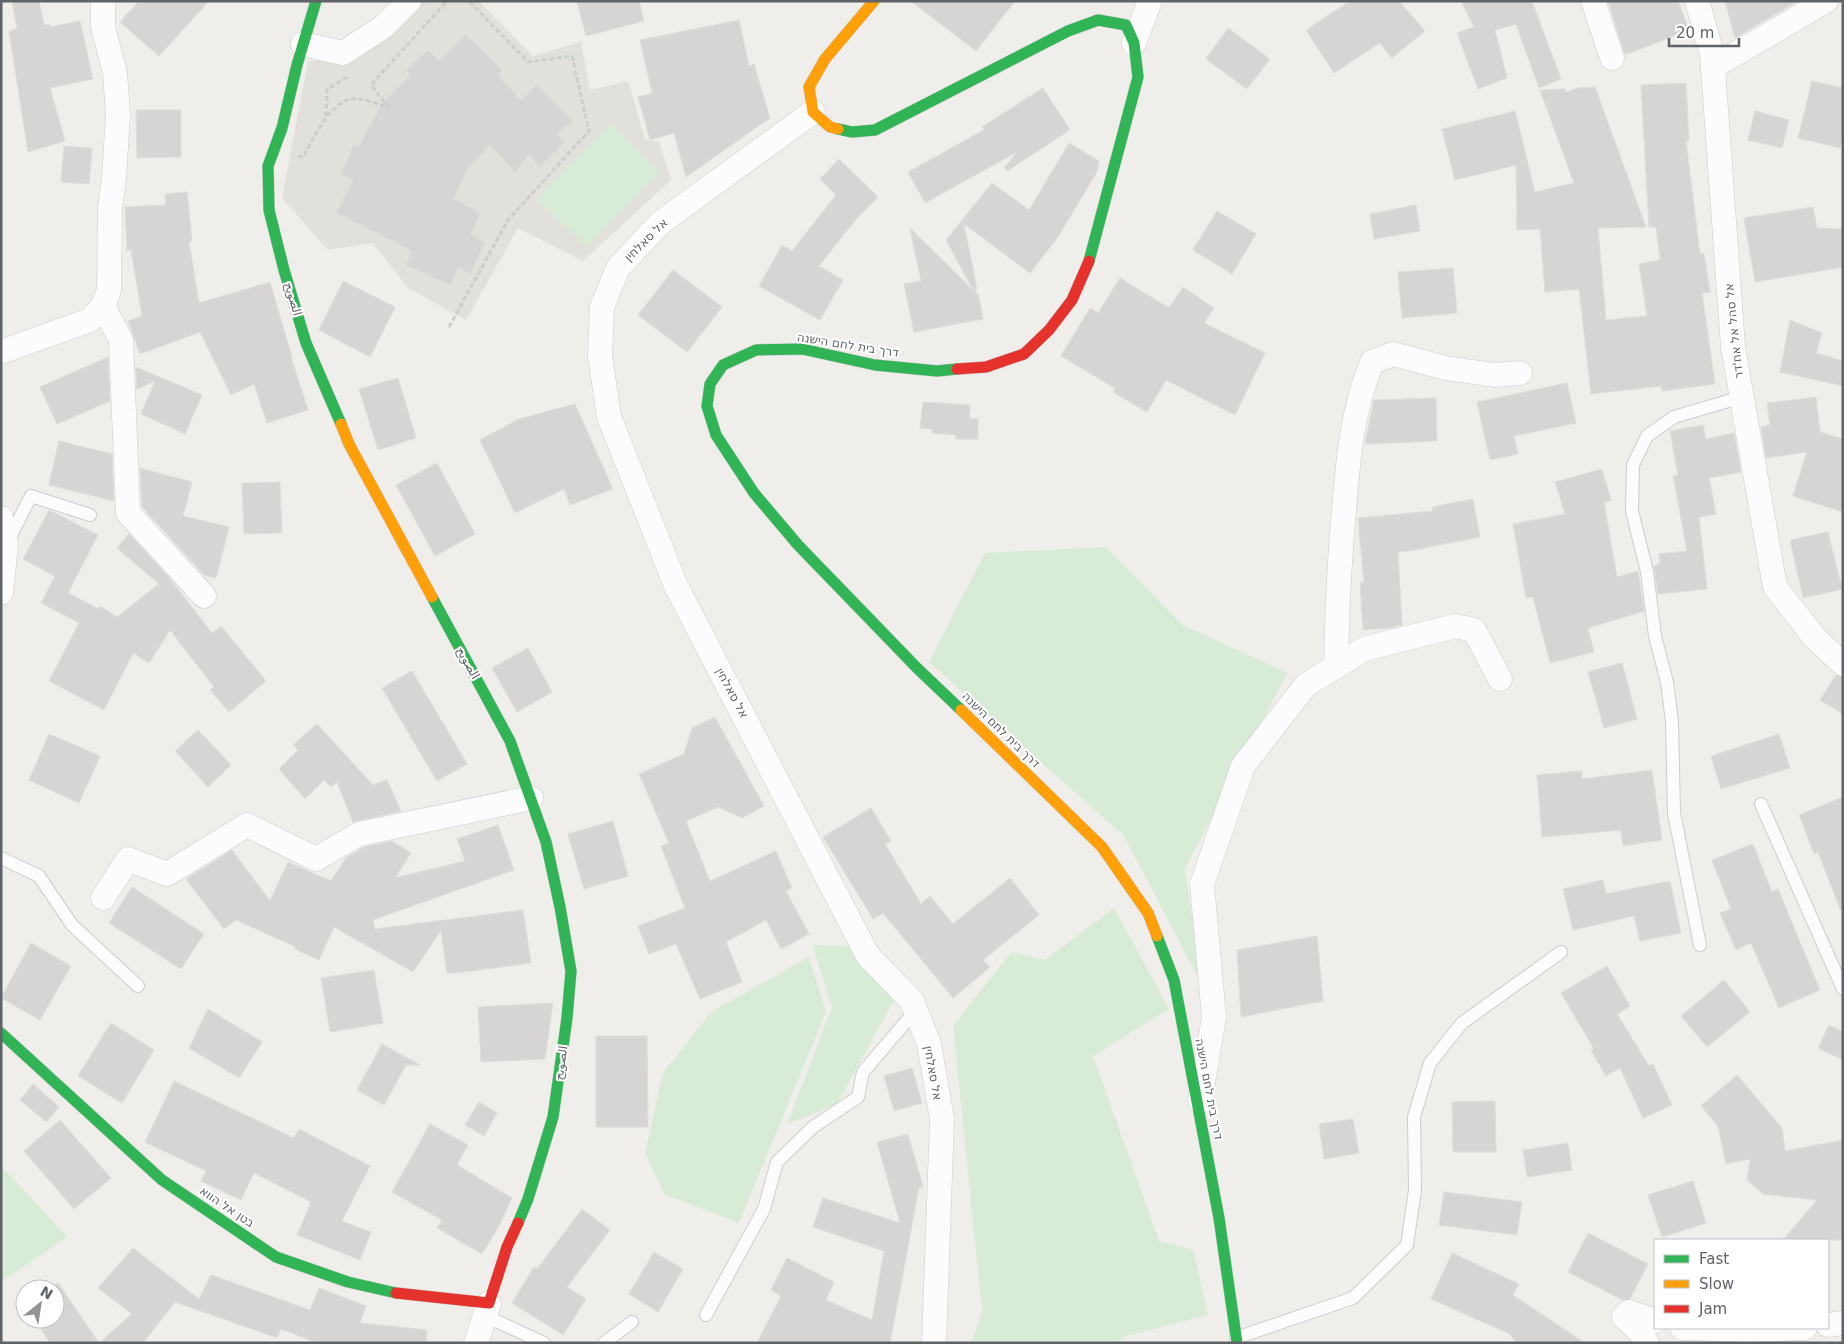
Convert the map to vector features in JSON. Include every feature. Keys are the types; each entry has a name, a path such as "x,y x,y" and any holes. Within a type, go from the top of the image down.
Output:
{"street":[{"path":"1,352 90,320 102,306 109,291 110,208 114,179 118,114 115,73 102,27 103,1"},
{"name":"الصويح","path":"316,1 282,128 268,166 269,210 284,270 306,343 349,444 510,741 546,842 571,971 566,1028 553,1117 528,1199 507,1247 476,1343"},
{"path":"303,44 343,53 383,27 409,1"},
{"path":"874,1 825,59 809,87 813,112 830,127 852,132 875,130 1068,31 1098,20 1126,26 1134,43"},
{"path":"1134,43 1150,1"},
{"path":"1593,1 1612,58"},
{"name":"אל סהל אל אח'דר","path":"1697,1 1712,54 1733,347 1775,587 1815,638 1843,664"},
{"path":"1713,67 1826,1"},
{"name":"דרך בית לחם הישנה","path":"1134,43 1138,77 1089,261 1072,300 1049,330 1024,354 986,367 937,371 875,365 802,349 756,350 723,365 710,384 707,406 716,435 754,493 798,545 917,668 1102,847 1148,913 1174,980 1219,1218 1237,1340"},
{"name":"אל סאלחין","path":"813,112 660,223 618,268 602,307 600,356 609,416 676,586 868,956 912,1001 929,1044 942,1119 934,1343"},
{"path":"102,306 122,340 128,514 204,596"},
{"path":"1336,667 1338,577 1349,444 1364,382 1372,362 1393,354 1446,368 1494,375 1520,373"},
{"path":"1,518 6,545 1,592"},
{"path":"1198,1108 1214,1016 1202,884 1243,766 1306,685 1364,649 1455,626 1474,630 1500,679"},
{"path":"103,898 128,859 167,874 247,825 316,859 359,834 530,798"},
{"name":"בטן אל הווא","path":"1,1033 162,1180 276,1256 348,1282 407,1295 487,1309"},
{"path":"1647,1343 1640,1331 1624,1317 1629,1312 1654,1321"},
{"path":"1829,1325 1843,1322"},
{"path":"1716,1329 1778,1329"}],"lane":[{"path":"1700,946 1674,813 1672,722 1666,682 1655,636 1647,572 1632,512 1633,465 1647,436 1674,417 1742,397"},
{"path":"6,545 31,496 90,515"},
{"path":"1762,804 1843,989"},
{"path":"1,858 39,876 72,925 138,986"},
{"path":"1237,1340 1353,1298 1406,1245 1415,1190 1414,1117 1430,1063 1462,1023 1561,952"},
{"path":"706,1315 764,1208 777,1162 813,1127 858,1097 863,1072 916,1010"},
{"path":"487,1309 544,1343"},
{"path":"604,1343 632,1322"}],"path":[{"path":"273,151 303,157 326,117 344,100 358,98 389,108 371,85 446,1"},
{"path":"449,327 508,220 589,130 572,56 528,62 469,1"}],"shaded area":[{"path":"413,1 479,1 533,56 581,42 590,90 628,81 645,140 659,141 671,180 583,261 518,228 466,320 408,288 373,243 328,250 282,198 308,61 348,58"}],"green space":[{"path":"610,124 659,172 587,247 537,199"},
{"path":"1106,547 1183,625 1287,673 1185,869 1202,985 1124,836 929,662 985,553"},
{"path":"1114,908 1169,1009 1093,1056 1159,1241 1193,1250 1208,1315 1123,1337 1118,1343 971,1343 982,1312 953,1026 1011,952 1045,960"},
{"path":"813,945 848,946 894,1000 837,1104 787,1124 832,1008"},
{"path":"809,957 826,1012 739,1223 664,1194 645,1153 663,1073 711,1012"},
{"path":"1,1166 67,1237 1,1282"}],"building":[{"path":"12,1 39,1 44,25 49,24 50,27 80,21 93,79 50,88 65,141 28,152 9,31 17,29"},
{"path":"139,1 209,1 159,56 120,22"},
{"path":"577,1 639,1 644,21 586,36"},
{"path":"911,1 1015,1 976,51"},
{"path":"1350,1 1399,1 1425,31 1392,58 1380,43 1334,73 1306,30"},
{"path":"1461,1 1532,1 1561,79 1539,88 1516,24 1495,30 1507,78 1478,89 1457,33 1474,27"},
{"path":"1608,1 1678,1 1689,30 1625,55"},
{"path":"1725,1 1798,1 1735,38"},
{"path":"739,20 749,66 754,64 770,118 686,177 674,133 650,140 638,97 652,93 640,40"},
{"path":"1228,28 1270,59 1247,89 1206,59"},
{"path":"466,34 502,70 498,75 521,100 537,85 573,121 557,134 565,141 540,167 529,154 515,172 490,145 467,169 454,199 480,213 471,234 485,243 470,274 458,267 450,285 406,265 412,251 336,213 353,180 341,174 354,144 359,146 383,102 411,75 406,70 428,50 439,61"},
{"path":"1812,81 1843,88 1843,135 1840,148 1798,138"},
{"path":"1686,83 1689,141 1686,141 1700,254 1704,253 1710,292 1702,293 1715,384 1662,391 1661,386 1591,394 1579,289 1545,292 1540,229 1517,230 1516,165 1455,180 1442,129 1515,111 1535,192 1574,183 1540,90 1565,89 1566,92 1578,88 1595,87 1646,227 1598,228 1606,320 1647,316 1639,264 1660,260 1656,227 1649,227 1641,85"},
{"path":"1043,88 1070,130 1007,171 1004,168 1017,152 925,203 908,172 984,130 982,127"},
{"path":"136,110 181,110 181,157 137,158"},
{"path":"1755,111 1789,120 1782,148 1748,140"},
{"path":"1069,143 1099,161 1097,172 1058,237 1030,273 964,224 977,289 974,290 978,294 983,319 914,332 904,284 921,281 910,228 973,290 946,240 992,183 1029,210"},
{"path":"64,146 92,148 89,184 61,182"},
{"path":"839,159 878,197 857,218 819,266 843,280 820,320 759,286 782,245 792,251 836,195 820,179"},
{"path":"187,192 192,241 189,242 199,303 270,282 308,410 267,423 254,384 231,395 200,332 140,354 128,321 142,316 131,250 127,250 125,207 166,205 165,194"},
{"path":"1416,205 1420,231 1374,239 1370,214"},
{"path":"1813,207 1817,228 1843,229 1843,267 1755,282 1744,218"},
{"path":"1217,211 1256,234 1232,274 1193,250"},
{"path":"1453,268 1457,313 1402,318 1398,272"},
{"path":"673,270 722,307 687,352 638,315"},
{"path":"1120,278 1169,308 1183,287 1214,308 1204,323 1265,353 1235,415 1166,380 1147,412 1113,392 1115,388 1061,356 1090,308 1098,313"},
{"path":"343,281 395,307 370,357 319,330"},
{"path":"1790,320 1822,333 1816,353 1843,361 1843,386 1780,372"},
{"path":"108,357 110,401 57,424 40,387"},
{"path":"136,367 202,395 185,434 141,414 155,381 137,389"},
{"path":"398,378 416,438 378,450 359,389"},
{"path":"1567,383 1576,423 1514,436 1518,454 1490,460 1477,402"},
{"path":"1816,397 1820,432 1843,439 1843,512 1793,496 1807,452 1766,458 1761,427 1770,425 1767,403"},
{"path":"1436,398 1437,441 1365,444 1374,400"},
{"path":"923,402 970,405 969,418 978,419 978,439 955,439 956,435 932,433 932,429 920,428"},
{"path":"575,404 613,489 570,505 564,489 515,513 480,440 519,419"},
{"path":"1703,425 1706,439 1734,433 1741,472 1709,478 1716,514 1699,517 1707,589 1658,594 1654,566 1660,564 1659,554 1687,551 1673,476 1678,475 1670,431"},
{"path":"59,441 112,454 114,501 49,485"},
{"path":"437,463 475,534 435,556 396,485"},
{"path":"140,468 192,482 183,516 229,527 216,578 204,575 142,507"},
{"path":"1602,469 1611,500 1604,502 1617,577 1638,571 1644,611 1588,628 1594,652 1550,663 1533,597 1526,598 1513,524 1565,514 1555,482"},
{"path":"280,482 282,533 244,534 242,483"},
{"path":"1473,499 1480,537 1423,549 1398,552 1402,625 1363,630 1360,583 1364,583 1358,518 1433,511 1432,507"},
{"path":"49,510 98,535 68,593 99,609 100,606 117,617 159,584 117,548 129,534 167,575 212,633 221,626 266,681 229,712 210,690 214,687 170,630 149,663 133,653 104,710 49,681 79,623 41,603 55,576 23,559"},
{"path":"1828,532 1842,589 1803,598 1790,540"},
{"path":"528,648 552,692 517,712 492,668"},
{"path":"1622,663 1637,719 1604,728 1588,672"},
{"path":"412,671 467,764 437,781 382,688"},
{"path":"1836,675 1843,677 1843,714 1820,700"},
{"path":"715,717 764,806 742,818 718,807 686,821 710,881 776,851 792,888 786,891 809,934 781,949 766,920 726,942 742,982 700,999 676,944 649,954 638,926 685,908 661,846 669,843 639,774 684,754 692,728"},
{"path":"317,724 373,785 387,780 401,811 353,822 337,782 331,787 324,780 305,799 279,769 298,750 293,745"},
{"path":"198,730 231,765 208,787 175,751"},
{"path":"49,734 100,756 79,803 29,780"},
{"path":"1779,734 1790,768 1721,789 1711,756"},
{"path":"1652,770 1662,840 1623,846 1621,830 1542,837 1537,775 1582,771 1582,779"},
{"path":"1843,797 1843,911 1841,911 1818,852 1814,854 1799,815"},
{"path":"871,808 891,841 885,844 921,904 930,896 953,924 1010,878 1039,915 983,960 990,967 953,998 883,913 873,919 823,837"},
{"path":"613,821 628,876 584,889 568,834"},
{"path":"498,825 514,870 373,920 375,929 523,910 531,963 447,974 441,930 413,972 334,927 319,960 295,949 296,947 236,920 224,929 186,879 232,850 270,901 288,862 331,881 346,858 364,847 392,841 411,853 395,878 465,861 457,839"},
{"path":"1753,844 1772,892 1778,889 1820,990 1779,1008 1751,943 1736,950 1720,913 1731,909 1712,860"},
{"path":"1603,880 1606,894 1670,881 1681,933 1640,941 1634,916 1573,930 1563,889"},
{"path":"132,887 204,934 181,969 109,923"},
{"path":"1317,936 1323,1001 1241,1017 1237,950"},
{"path":"31,943 71,966 40,1020 1,998"},
{"path":"1607,966 1630,1006 1617,1014 1649,1066 1653,1064 1672,1105 1643,1118 1620,1068 1606,1076 1591,1050 1594,1049 1561,993"},
{"path":"374,970 383,1023 330,1032 321,978"},
{"path":"1724,980 1750,1012 1707,1047 1681,1016"},
{"path":"553,1003 545,1059 481,1062 478,1007"},
{"path":"208,1009 262,1042 239,1078 189,1048"},
{"path":"111,1023 154,1050 122,1103 78,1076"},
{"path":"1829,1025 1843,1032 1843,1060 1818,1048"},
{"path":"596,1036 647,1036 648,1127 596,1127"},
{"path":"382,1044 420,1065 406,1065 384,1105 357,1090"},
{"path":"912,1068 922,1103 894,1111 884,1076"},
{"path":"1737,1075 1782,1128 1785,1151 1843,1140 1843,1240 1784,1239 1817,1200 1763,1194 1747,1180 1750,1159 1726,1164 1718,1126 1701,1106"},
{"path":"174,1081 294,1138 299,1129 370,1166 342,1221 371,1232 360,1260 297,1235 311,1202 254,1173 241,1200 201,1181 206,1171 145,1142"},
{"path":"33,1084 59,1107 46,1122 20,1100"},
{"path":"1495,1101 1496,1152 1453,1152 1452,1102"},
{"path":"479,1102 497,1113 484,1136 465,1125"},
{"path":"1353,1119 1359,1153 1324,1159 1319,1124"},
{"path":"60,1120 111,1178 74,1209 24,1151"},
{"path":"430,1124 468,1145 457,1165 512,1198 500,1224 482,1254 437,1228 442,1220 392,1192"},
{"path":"908,1134 923,1187 919,1188 890,1343 757,1343 781,1296 771,1290 787,1258 834,1282 826,1300 872,1320 884,1251 813,1227 823,1198 900,1223 877,1142"},
{"path":"1568,1143 1572,1170 1527,1177 1523,1150"},
{"path":"1693,1181 1706,1223 1662,1237 1648,1195"},
{"path":"1444,1192 1522,1202 1517,1235 1439,1225"},
{"path":"582,1209 610,1230 567,1287 586,1299 563,1335 512,1303 534,1267 537,1269"},
{"path":"1588,1233 1648,1264 1630,1299 1623,1300 1568,1272"},
{"path":"133,1248 199,1299 211,1275 310,1310 319,1288 366,1306 360,1323 427,1330 426,1343 318,1343 281,1329 277,1338 175,1302 143,1343 99,1343 132,1314 98,1288"},
{"path":"654,1252 683,1269 658,1312 629,1294"},
{"path":"1452,1253 1519,1284 1513,1295 1585,1343 1517,1343 1508,1333 1431,1299"},
{"path":"65,1293 99,1343 50,1343 41,1329 65,1329"}],"traffic: fast":[{"path":"316,1 297,65 282,128 268,166 269,210 284,270 306,343 341,424"},
{"path":"838,129 852,132 875,130 1068,31 1098,20 1126,25 1134,43 1138,77 1089,261"},
{"path":"957,369 937,371 875,365 802,349 756,350 723,365 710,384 707,406 716,435 754,493 798,545 917,668 961,710"},
{"path":"432,597 510,741 546,842 571,971 567,1018 553,1117 528,1199 518,1223"},
{"path":"1157,936 1174,980 1219,1218 1237,1343"},
{"path":"1,1033 162,1180 276,1257 348,1282 396,1293"}],"traffic: slow":[{"path":"838,129 830,127 813,112 809,87 825,59 874,1"},
{"path":"341,424 349,444 432,597"},
{"path":"961,710 1102,847 1148,913 1157,936"}],"traffic: jam":[{"path":"957,369 986,367 1024,354 1049,330 1072,300 1089,261"},
{"path":"396,1293 489,1303 507,1247 518,1223"}]}
